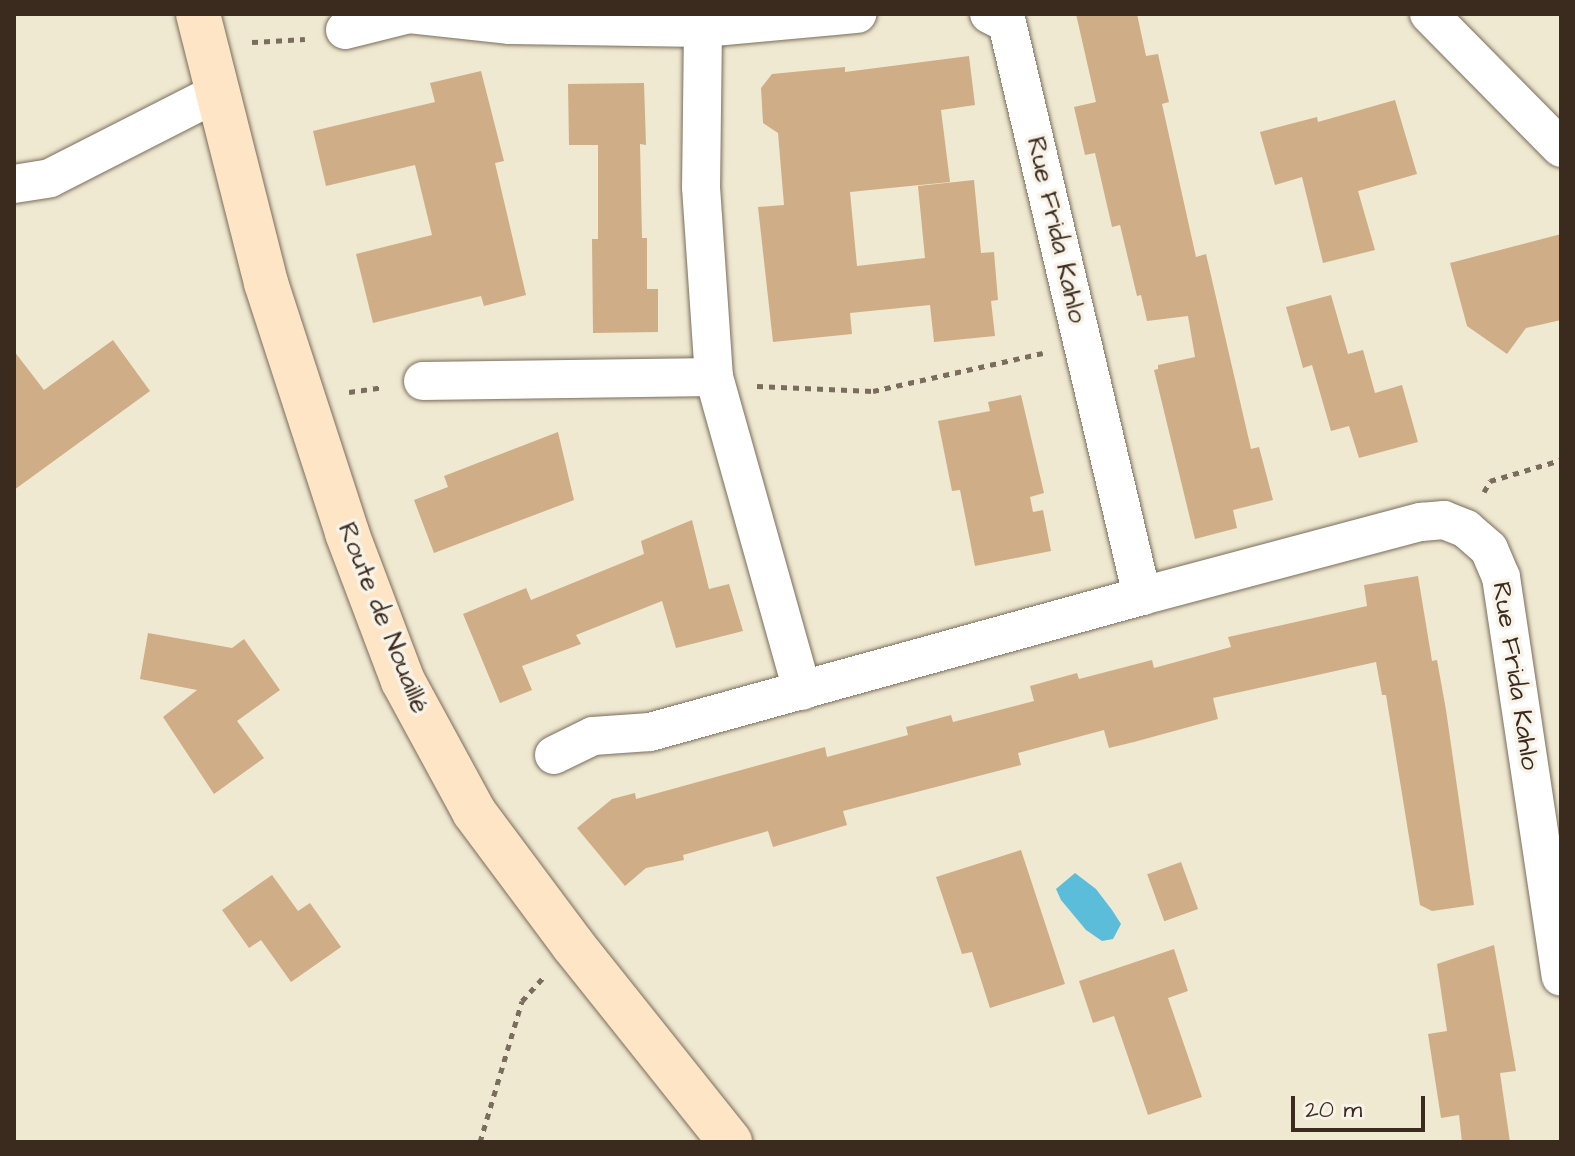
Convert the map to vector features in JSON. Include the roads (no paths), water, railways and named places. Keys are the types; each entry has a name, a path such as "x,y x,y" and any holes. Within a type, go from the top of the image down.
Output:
{"street":[{"path":"345,30 409,14 510,25 703,28 857,14"},
{"name":"Rue Frida Kahlo","path":"989,14 1007,23 1142,596 1421,522 1444,520 1466,529 1489,549 1501,577 1561,977"},
{"path":"1429,14 1561,148"},
{"path":"703,28 701,187 714,377 802,691"},
{"name":"Route de Nouaillé","path":"203,32 271,297 347,533 403,681 474,812 573,945 730,1142"},
{"path":"14,184 50,178 217,93"},
{"path":"423,381 714,377"},
{"path":"554,755 593,736 650,732 1142,596"}],"water":[{"path":"1075,873 1096,889 1121,924 1113,939 1102,941 1086,930 1061,900 1056,889"}]}
